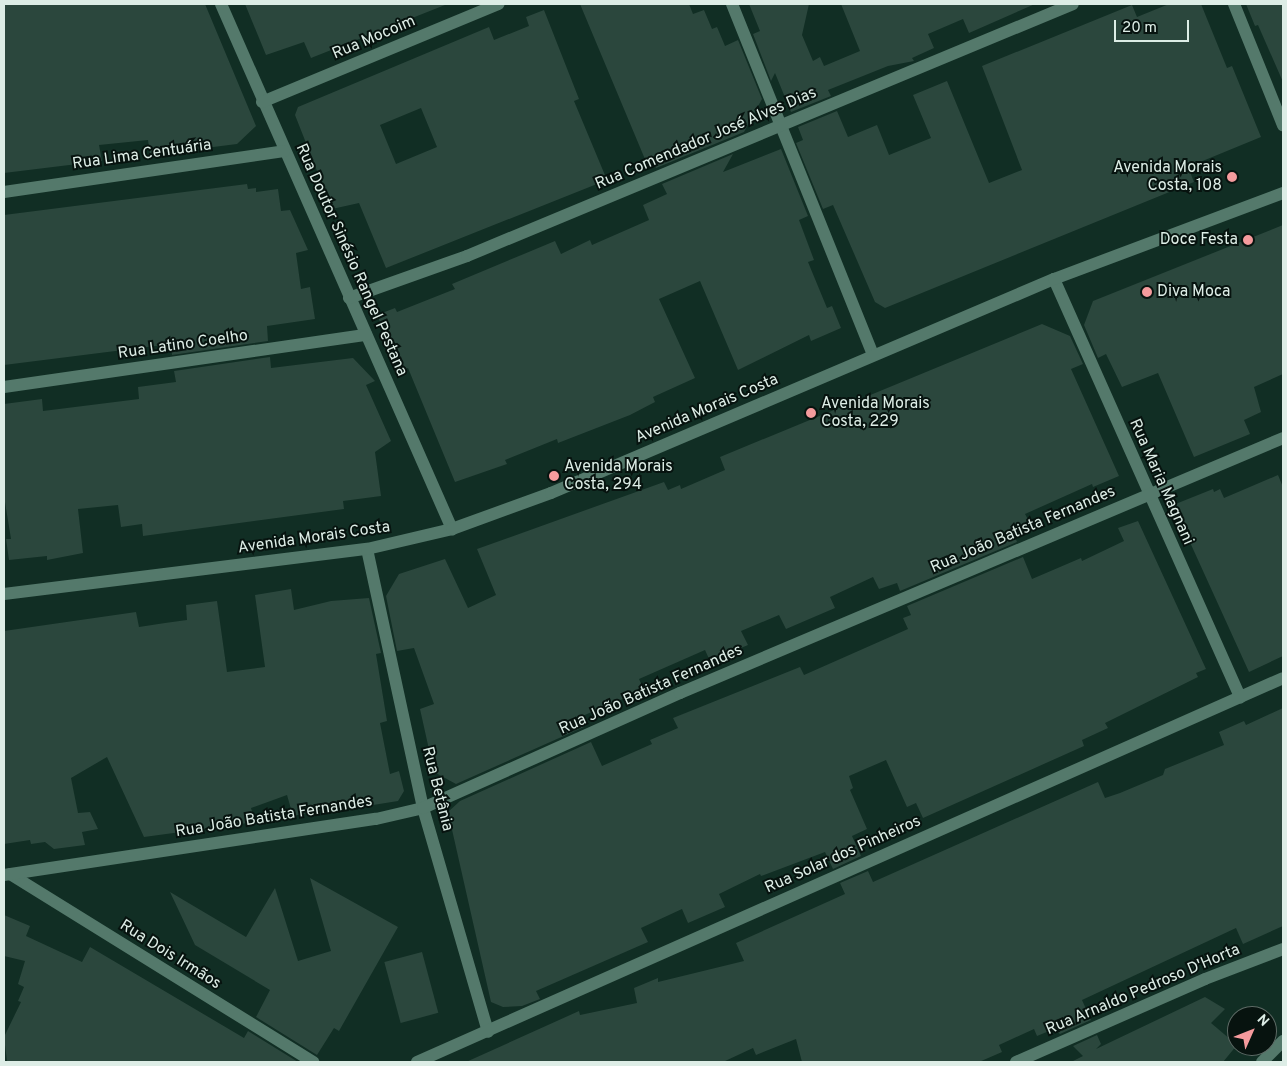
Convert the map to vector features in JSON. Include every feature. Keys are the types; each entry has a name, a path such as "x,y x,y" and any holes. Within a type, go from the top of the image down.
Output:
{"street":[{"name":"Rua Doutor Sinésio Rangel Pestana","path":"221,4 262,102 452,530"},
{"name":"Rua Mocoim","path":"262,102 498,4"},
{"path":"732,4 783,125 873,355"},
{"name":"Rua Comendador José Alves Dias","path":"349,298 467,256 1074,4"},
{"path":"1234,4 1283,126"},
{"name":"Rua Lima Centuária","path":"4,192 284,151"},
{"name":"Avenida Morais Costa","path":"4,594 367,549 452,530 551,493 1054,279 1283,193"},
{"name":"Rua Maria Magnani","path":"1054,279 1240,697"},
{"name":"Rua Latino Coelho","path":"4,387 366,335"},
{"name":"Rua João Batista Fernandes","path":"7,875 348,823 424,808 680,693 1283,438"},
{"name":"Rua Betânia","path":"367,549 424,808 488,1032"},
{"name":"Rua Solar dos Pinheiros","path":"416,1062 488,1032 1283,678"},
{"name":"Rua Dois Irmãos","path":"7,875 313,1062"},
{"name":"Rua Arnaldo Pedroso D'Horta","path":"1016,1062 1205,979 1283,949"},
{"path":"1262,1062 1283,1041"}],"building":[{"path":"4,4 205,4 256,126 237,144 150,155 148,140 99,145 102,161 4,173"},
{"path":"245,4 445,5 311,58 304,42 266,55"},
{"path":"580,4 689,4 693,14 704,10 712,29 717,27 725,46 738,40 762,99 744,132 656,168 653,161 647,164"},
{"path":"749,4 809,4 802,35 813,61 820,57 824,66 860,51 841,4 1035,4 969,33 963,19 928,34 934,48 912,58 914,61 888,66 828,90 831,96 791,112 775,73 771,81 753,34 760,31"},
{"path":"1169,4 1201,4 1227,68 1232,66 1261,137 1188,167 1194,182 885,308 875,302 833,205 823,209 796,143 803,140 798,127 837,111 848,137 877,125 889,155 931,138 913,95 947,81 989,183 1022,170 982,66 1132,5 1137,17"},
{"path":"1246,4 1283,4 1283,82 1258,25 1255,26"},
{"path":"544,10 579,99 574,101 607,180 386,268 359,203 332,209 295,115 298,107 489,27 494,40 529,26 526,17","holes":["421,108 437,147 396,164 380,125"]},
{"path":"781,149 808,216 799,220 814,260 808,262 827,308 832,306 841,328 811,341 809,335 738,370 700,281 659,299 695,378 653,397 655,402 630,415 558,443 557,439 505,460 507,464 455,482 408,368 402,371 399,367 377,315 395,308 397,312 455,289 452,284 555,241 561,254 590,240 592,245 649,220 643,205 667,194 662,184 733,154 723,172"},
{"path":"247,184 248,189 256,188 256,192 278,189 281,211 290,210 308,250 296,253 301,289 310,287 315,319 267,326 268,341 172,355 171,344 4,365 4,215"},
{"path":"1283,225 1283,374 1254,387 1261,412 1244,420 1250,434 1194,457 1158,373 1122,387 1106,354 1098,358 1084,325 1093,301"},
{"path":"1042,324 1070,336 1083,364 1071,369 1119,476 1093,487 1092,484 1025,514 1031,525 1013,532 1017,542 900,591 897,583 879,589 873,577 830,597 835,608 786,629 779,615 741,631 748,645 710,661 705,650 639,679 644,690 580,717 584,727 456,784 434,772 420,709 434,704 414,648 397,651 386,596 399,574 445,559 468,608 496,595 477,549 664,482 668,490 680,485 681,489 725,470 720,457"},
{"path":"270,357 271,368 353,358 375,381 366,385 391,441 375,452 381,496 343,501 344,509 143,536 142,524 121,527 118,505 78,509 83,553 47,560 47,556 9,560 6,539 11,539 4,496 4,404 42,399 43,411 139,399 138,387 176,382 174,371"},
{"path":"1278,475 1283,487 1283,656 1249,672 1173,505 1213,489 1214,492 1220,489 1224,498"},
{"path":"1138,521 1206,669 1196,673 1198,677 1105,723 1108,728 1082,740 1084,746 923,818 916,803 907,807 886,760 849,776 853,788 850,790 867,829 852,836 861,856 833,869 825,852 761,876 760,874 719,894 725,907 688,923 682,909 641,928 648,942 536,991 540,999 522,1006 503,1007 491,1002 448,812 460,801 591,742 602,766 652,744 650,740 678,728 673,718 800,667 804,675 908,629 903,618 911,615 907,606 1023,557 1032,579 1081,558 1082,561 1124,541 1118,528"},
{"path":"291,589 294,610 331,601 369,598 381,653 376,654 387,721 380,723 390,774 399,771 404,791 398,801 348,809 347,805 293,816 287,795 251,808 255,822 144,837 107,757 71,778 78,813 90,812 98,829 82,832 85,845 54,849 45,842 31,844 30,840 4,844 4,631 136,612 139,627 187,620 186,605 217,601 227,672 265,667 255,595"},
{"path":"1283,708 1283,926 1243,944 1236,928 1082,1000 1091,1020 1060,1034 1054,1029 1037,1036 1034,1029 999,1045 1002,1052 979,1062 802,1062 796,1039 756,1055 753,1048 723,1062 466,1062 579,1011 580,1015 637,1003 634,988 658,978 658,982 744,961 736,943 845,894 840,883 868,871 873,882 1098,782 1105,798 1120,793 1163,775 1165,769 1224,745 1219,732 1244,721 1246,725"},
{"path":"310,878 398,927 339,1031 334,1028 317,1055 256,1017 270,990 195,945 170,892 246,937 275,888 298,961 331,951"},
{"path":"4,915 30,926 26,936 82,962 90,947 244,1038 248,1031 298,1062 7,1061 4,1037 21,1002 18,1001 24,987 18,984 25,961 4,956"},
{"path":"422,952 438,1013 401,1023 384,962"},
{"path":"1205,997 1225,1009 1211,1023 1227,1037 1228,1056 1223,1062 1071,1062 1083,1056 1073,1046 1097,1035 1101,1044 1096,1049"}],"place":[{"name":"Avenida Morais Costa, 108","path":"1232,177"},
{"name":"Doce Festa","path":"1248,240"},
{"name":"Diva Moca","path":"1147,292"},
{"name":"Avenida Morais Costa, 229","path":"811,413"},
{"name":"Avenida Morais Costa, 294","path":"554,476"}]}
